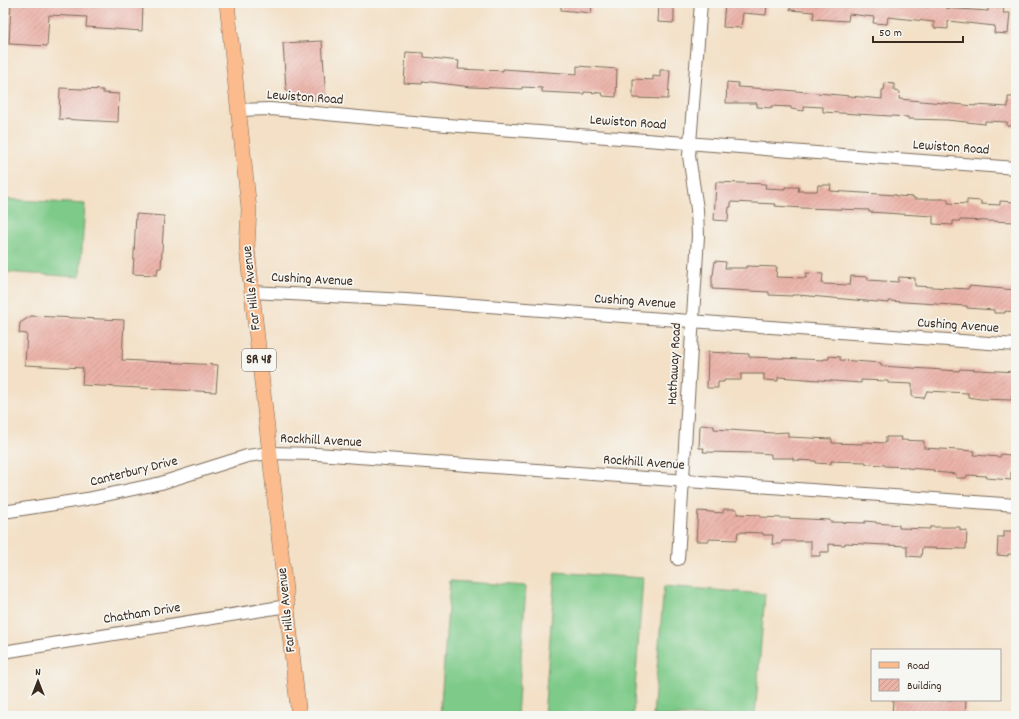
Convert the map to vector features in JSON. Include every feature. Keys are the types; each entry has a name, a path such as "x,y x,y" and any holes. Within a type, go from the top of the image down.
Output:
{"main road":[{"name":"Far Hills Avenue","path":"227,3 248,209 247,248 299,716"}],"street":[{"name":"Hathaway Road","path":"678,559 698,236 697,209 688,156 701,3"},
{"name":"Lewiston Road","path":"238,110 270,109 418,122 1016,168"},
{"name":"Cushing Avenue","path":"252,292 406,300 1016,345"},
{"name":"Rockhill Avenue","path":"270,453 317,454 1016,505"},
{"name":"Canterbury Drive","path":"3,512 87,499 161,483 247,456 270,453"},
{"name":"Chatham Drive","path":"3,652 287,606"}],"green space":[{"path":"3,199 85,204 80,277 3,272"},
{"path":"555,572 643,578 633,716 544,716"},
{"path":"450,581 526,586 517,716 440,716"},
{"path":"664,586 765,594 755,716 653,716"}],"building":[{"path":"11,3 143,3 142,31 86,27 87,17 49,15 47,46 9,44"},
{"path":"561,3 592,3 591,13 561,10"},
{"path":"659,3 674,3 674,23 658,22"},
{"path":"725,3 767,3 766,15 743,13 741,28 723,27"},
{"path":"791,3 878,3 928,7 928,3 945,4 945,8 988,11 988,7 1004,8 1003,13 1010,13 1008,34 994,33 995,26 948,21 948,29 934,28 934,22 888,17 887,24 873,23 874,17 849,14 848,21 813,19 814,12 790,10"},
{"path":"322,41 326,99 295,101 286,89 283,43"},
{"path":"406,52 424,53 424,57 459,61 458,69 503,71 503,69 577,74 577,66 617,69 616,97 603,96 602,93 584,92 584,94 542,92 542,88 522,87 522,89 471,87 423,81 422,84 404,83"},
{"path":"660,70 670,70 668,99 633,98 633,79 653,80 653,76 660,77"},
{"path":"727,82 738,83 738,87 882,99 882,90 884,90 885,83 894,84 894,91 900,92 899,99 975,106 1008,107 1008,97 1016,97 1016,126 1007,126 1007,122 985,121 985,124 947,120 908,119 908,117 823,112 823,107 804,106 804,111 791,109 791,107 757,107 757,103 726,103"},
{"path":"60,88 103,90 103,93 119,94 118,122 59,119"},
{"path":"716,182 766,184 765,188 785,189 785,187 799,187 798,191 817,191 818,185 831,185 830,191 896,195 914,197 914,199 948,199 948,203 967,204 967,200 981,201 981,204 1000,205 1000,201 1014,202 1014,206 1016,206 1016,222 960,220 953,221 953,225 933,224 933,216 869,212 869,210 802,208 775,206 776,204 731,202 728,221 714,220"},
{"path":"136,214 164,216 161,268 158,268 157,275 133,274"},
{"path":"715,261 726,262 725,268 746,268 746,266 777,267 776,277 806,278 806,273 823,274 822,284 850,285 851,276 868,277 868,280 898,282 899,277 915,278 915,286 968,289 969,286 1016,290 1016,312 1005,311 1005,313 994,313 994,310 967,308 967,306 889,301 889,303 798,295 769,295 769,292 712,289 712,275"},
{"path":"31,316 124,320 122,360 218,365 216,392 82,385 83,368 25,365 27,334 19,333 20,323"},
{"path":"708,352 749,354 749,357 824,360 829,359 829,356 840,357 840,360 881,363 881,366 959,371 960,369 1016,372 1016,397 1012,396 1011,400 980,399 968,397 968,393 927,391 924,398 912,397 912,384 888,383 888,381 861,380 861,383 778,377 778,381 764,380 764,374 741,374 741,380 724,380 724,382 718,382 718,388 707,388"},
{"path":"700,425 714,426 714,429 773,433 788,432 788,437 832,439 832,443 886,443 886,437 902,437 901,440 924,441 924,448 975,451 974,455 1000,457 1001,454 1015,456 1014,472 1011,472 1011,480 986,478 987,476 967,475 966,478 956,478 956,474 934,472 934,470 866,464 866,462 831,461 831,464 816,463 816,461 793,460 793,458 771,458 771,454 703,452 704,448 699,448"},
{"path":"724,509 737,509 737,514 760,515 760,517 830,520 830,522 865,523 865,521 899,525 899,528 930,529 930,527 960,527 960,530 967,531 966,549 922,548 921,557 907,556 907,546 845,543 845,545 829,544 829,552 820,552 820,556 811,556 811,541 782,541 781,544 772,544 773,535 763,535 763,533 738,532 737,540 709,539 709,541 696,541 698,511 723,513"},
{"path":"1004,531 1014,531 1013,554 1008,554 1008,556 997,555 998,537 1004,537"},
{"path":"893,701 966,701 965,716 892,716"}]}
